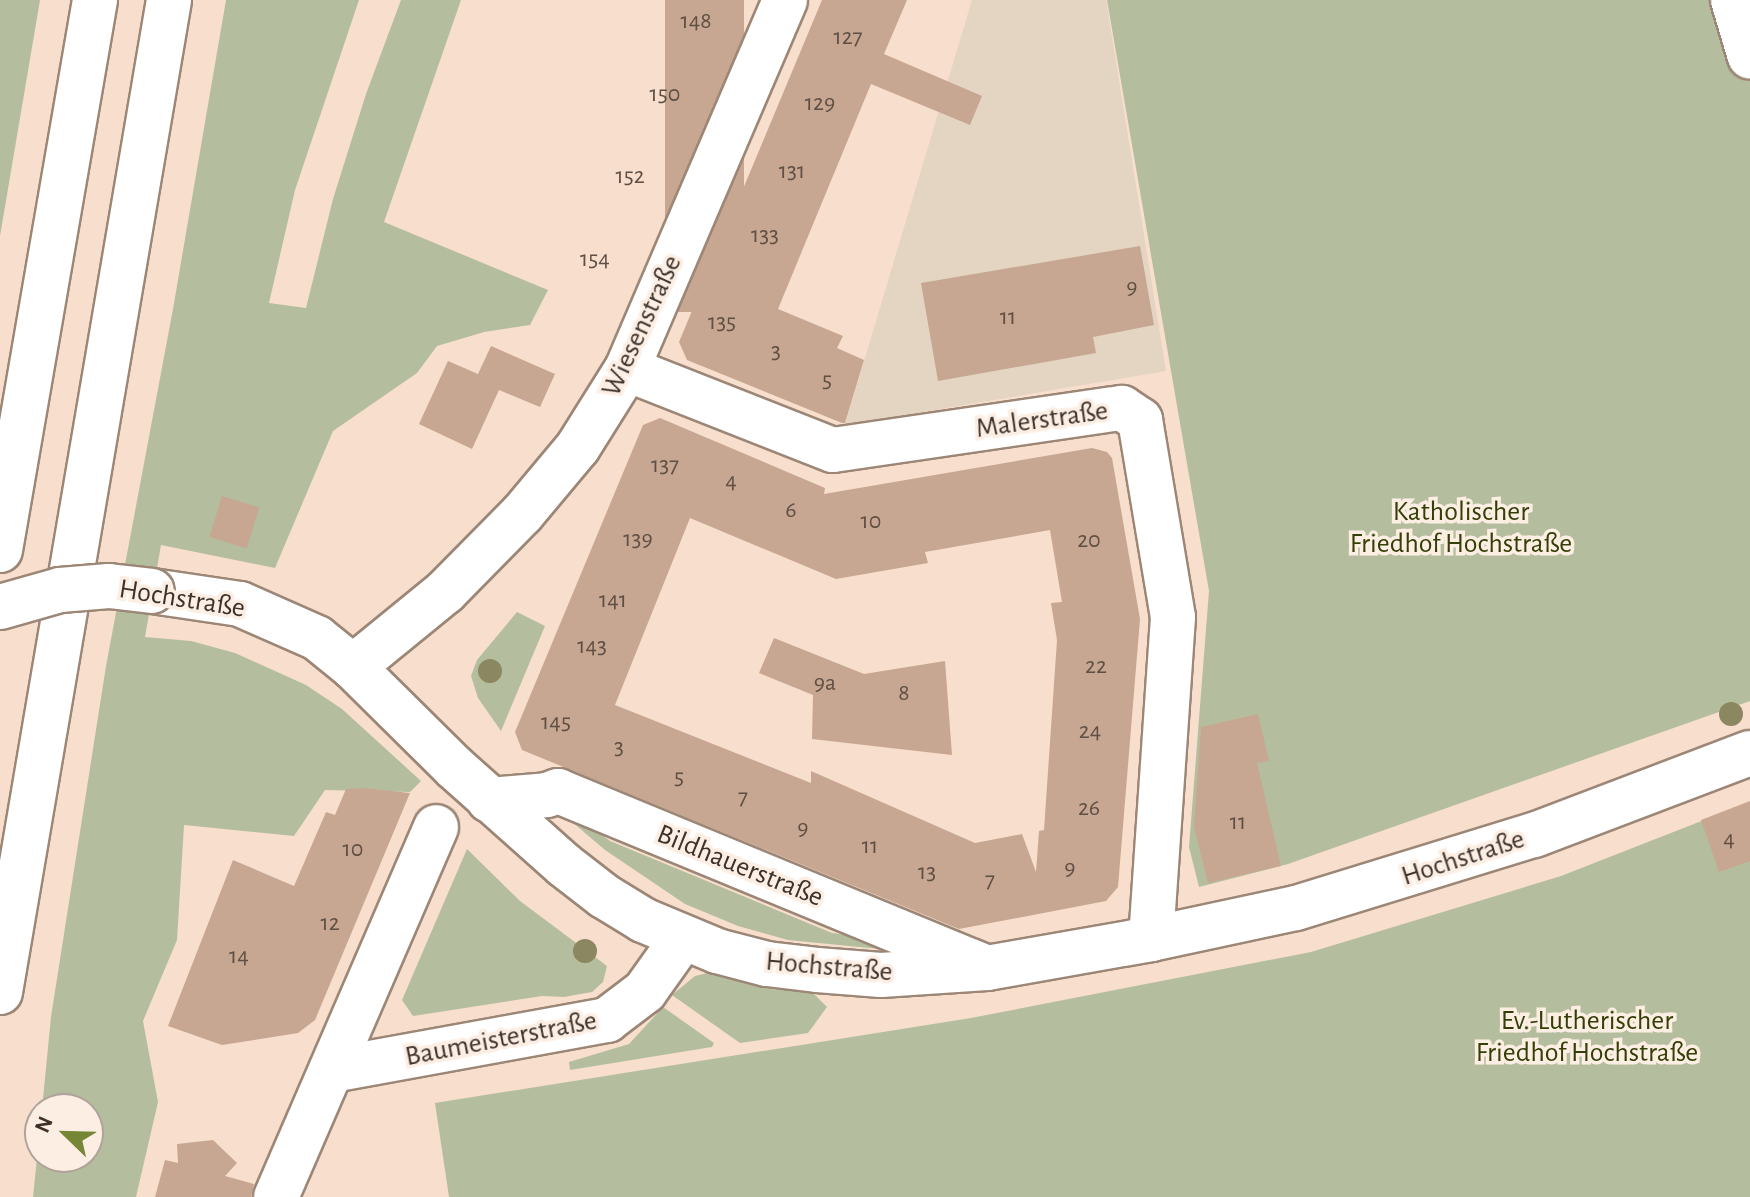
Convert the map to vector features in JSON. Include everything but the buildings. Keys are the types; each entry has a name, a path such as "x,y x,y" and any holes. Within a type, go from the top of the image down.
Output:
{"main road":[{"path":"0,550 95,0"},
{"path":"0,992 169,0"},
{"name":"Wiesenstraße","path":"353,667 445,592 522,514 578,447 627,369 785,0"},
{"path":"1733,0 1750,57"},
{"name":"Malerstraße","path":"627,369 833,450 1122,408 1140,420 1173,617 1151,939"},
{"name":"Hochstraße","path":"0,607 60,590 109,586 240,604 288,622 317,638 353,667 489,800 604,896 682,939 767,964 817,970 881,975 987,968 1151,939 1296,908 1434,869 1534,835 1750,753"},
{"name":"Bildhauerstraße","path":"489,800 547,795 558,791 987,968"},
{"path":"276,1197 294,1148 332,1070 436,827"},
{"name":"Baumeisterstraße","path":"332,1070 607,1020 645,991 682,939"}],"shaded area":[{"path":"972,0 1106,0 1166,371 845,425"}],"green space":[{"path":"0,0 40,0 0,236"},
{"path":"226,0 359,0 295,190 269,303 306,308 333,199 366,94 401,0 461,0 384,222 548,290 530,325 484,332 437,346 417,373 333,431 275,568 161,545 145,637 191,641 235,653 306,685 342,709 421,781 410,792 325,790 294,836 184,825 177,940 143,1021 158,1102 136,1197 33,1197 35,1173 104,1173 104,1093 44,1093 51,1017 106,666 173,309"},
{"name":"Katholischer Friedhof Hochstraße","path":"1107,0 1750,0 1750,701 1288,864 1199,887 1189,847 1209,591"},
{"path":"517,612 545,626 501,731 478,698 471,676 477,660"},
{"name":"Ev.-Lutherischer Friedhof Hochstraße","path":"1750,802 1750,1197 449,1197 435,1103 971,1018 1311,952 1561,876"},
{"path":"569,811 610,841 832,933 883,940 890,950 788,940 738,926 685,904 605,850 564,815"},
{"path":"467,849 520,901 607,966 603,982 592,992 564,997 542,996 413,1016 402,1000"},
{"path":"712,972 770,989 812,992 827,1007 808,1033 740,1043 672,995 695,976"},
{"path":"663,1007 714,1043 712,1047 570,1070 569,1062 629,1044"}]}
